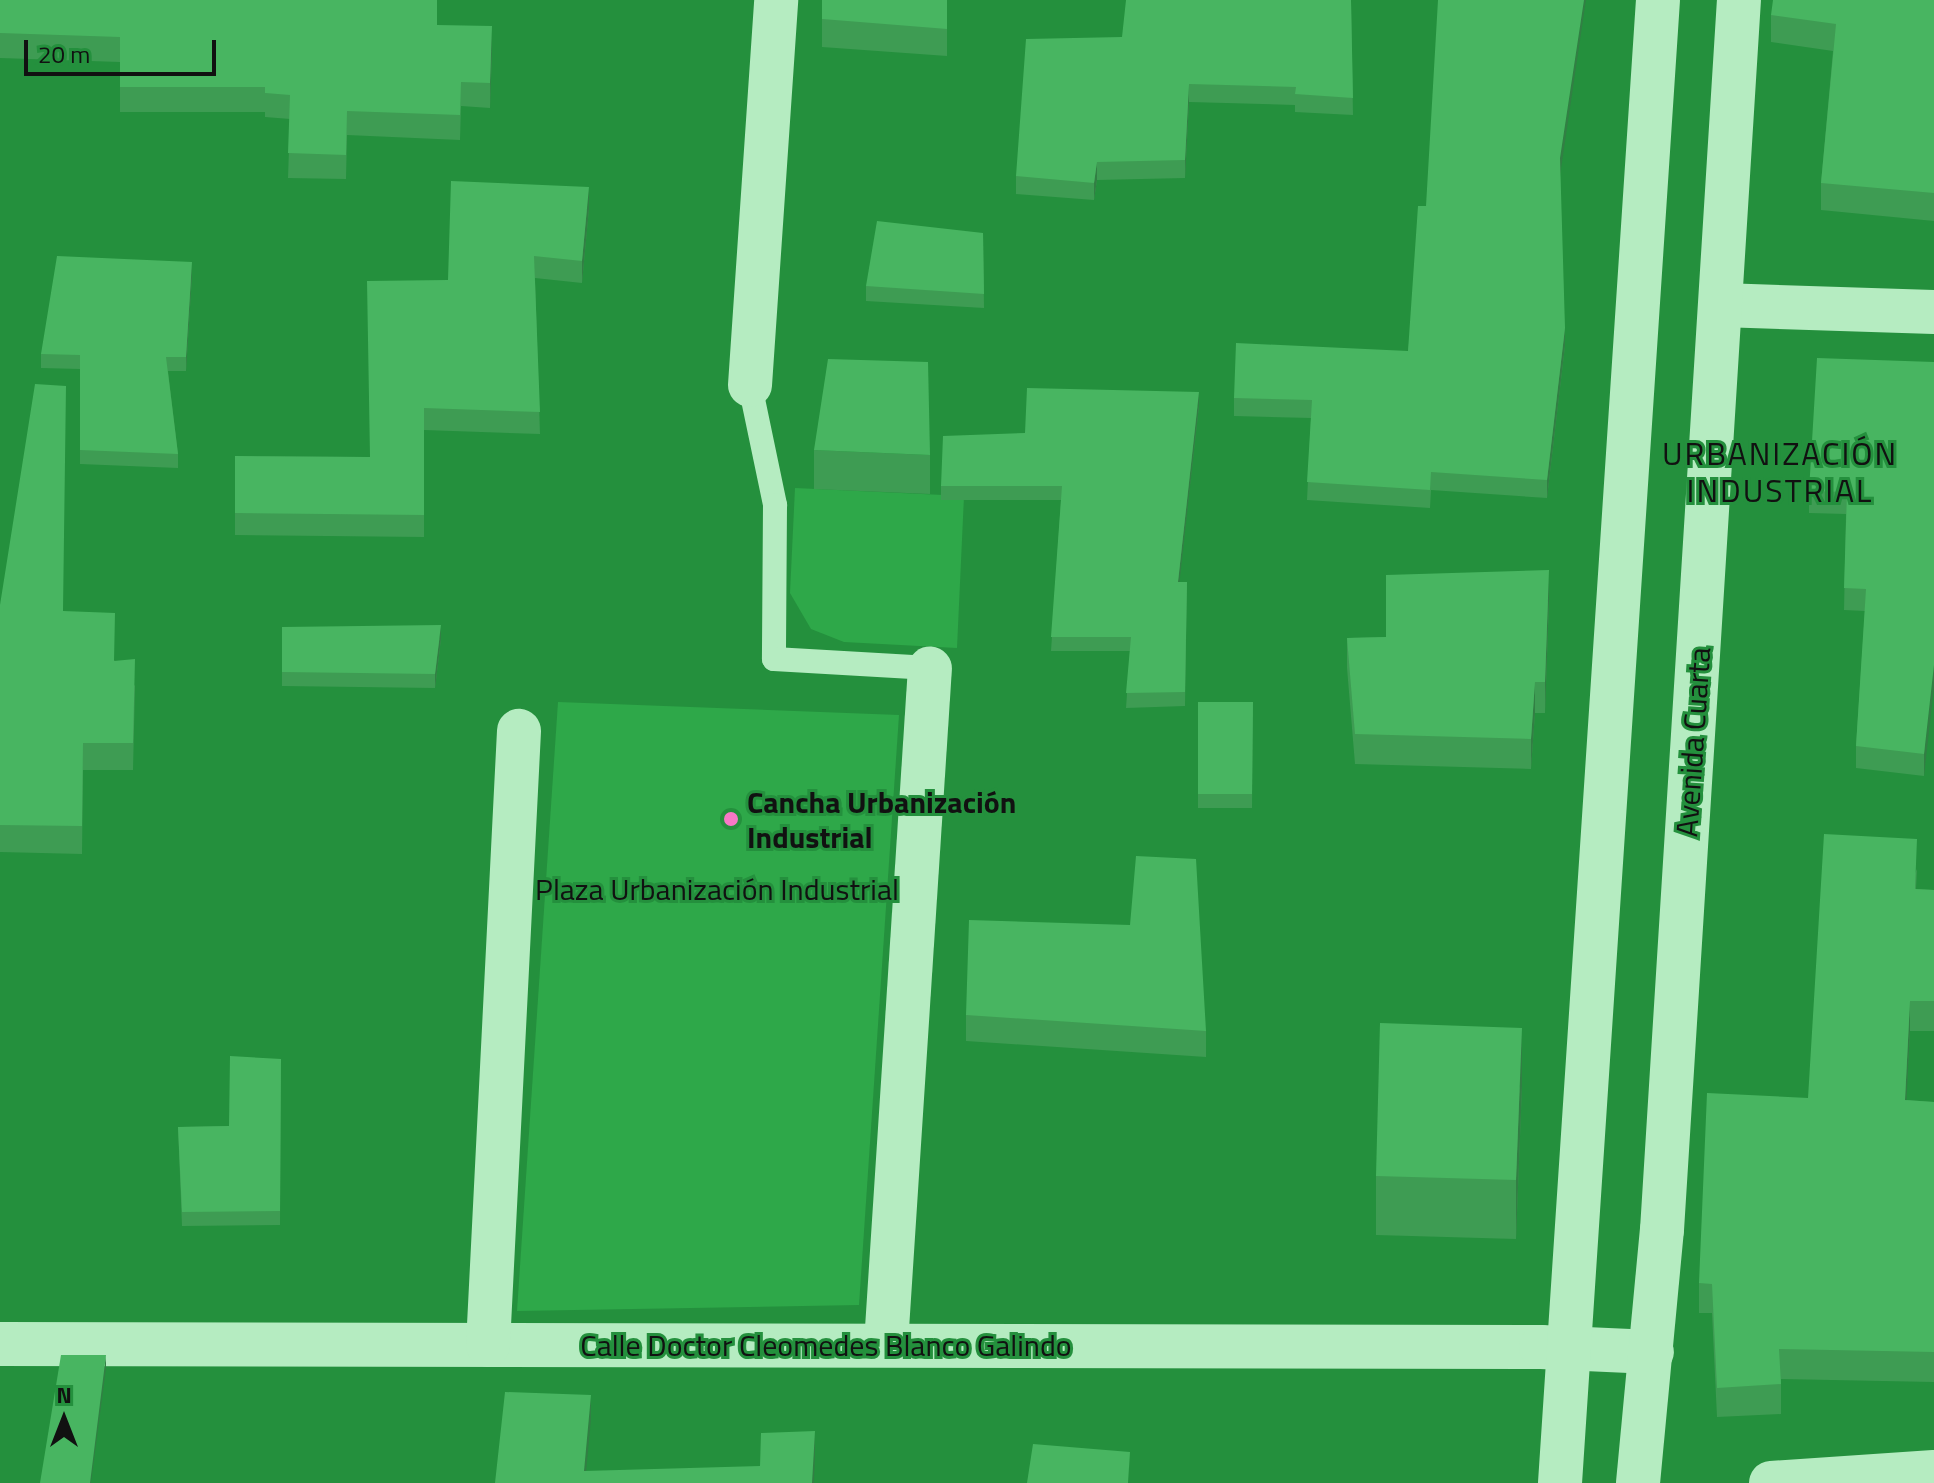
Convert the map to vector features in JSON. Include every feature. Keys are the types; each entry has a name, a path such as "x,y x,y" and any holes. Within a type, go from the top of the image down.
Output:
{"street":[{"path":"750,385 776,0"},
{"path":"1560,1483 1572,1349 1658,0"},
{"name":"Avenida Cuarta","path":"1638,1483 1652,1352 1739,0"},
{"path":"1721,305 1934,312"},
{"path":"886,1344 930,668"},
{"path":"488,1345 519,731"},
{"name":"Calle Doctor Cleomedes Blanco Galindo","path":"0,1344 886,1344 1652,1352"},
{"path":"1771,1483 1934,1472"}],"lane":[{"path":"750,385 775,505 774,659 930,668"}],"green space":[{"path":"795,488 964,496 957,648 844,642 811,629 790,593"},
{"name":"Plaza Urbanización Industrial","path":"558,702 899,715 859,1305 517,1311"}],"building":[{"path":"0,0 437,0 437,25 492,26 490,83 461,82 460,115 347,111 346,155 288,153 290,95 265,93 265,87 120,87 120,37 0,33"},
{"path":"822,0 947,0 947,29 822,19"},
{"path":"1126,0 1351,0 1353,98 1295,94 1296,87 1189,84 1185,160 1097,162 1094,183 1016,176 1026,39 1122,37"},
{"path":"1438,0 1584,0 1560,158 1565,328 1547,480 1431,472 1430,490 1307,482 1312,400 1234,398 1236,343 1408,351 1418,206 1426,206"},
{"path":"1773,0 1934,0 1934,193 1821,183 1836,24 1771,15"},
{"path":"451,181 589,187 582,261 534,256 540,412 424,408 424,515 235,513 235,456 370,457 367,281 448,280"},
{"path":"877,221 983,233 984,294 866,286"},
{"path":"57,256 192,262 186,357 166,357 178,454 80,450 80,355 41,354"},
{"path":"1817,358 1934,362 1934,665 1924,754 1856,746 1866,589 1844,588 1847,492 1809,491"},
{"path":"828,359 928,362 930,455 814,450"},
{"path":"35,384 66,386 63,611 115,613 114,661 135,659 133,743 83,743 82,826 0,825 0,605"},
{"path":"1027,388 1199,392 1178,582 1187,582 1185,692 1126,693 1131,637 1051,637 1062,486 941,486 943,436 1025,433"},
{"path":"1549,570 1545,682 1535,682 1531,739 1355,734 1347,638 1386,637 1386,575"},
{"path":"441,625 435,674 282,672 282,627"},
{"path":"1198,702 1253,702 1252,794 1198,794"},
{"path":"1824,834 1917,839 1915,889 1934,890 1934,1001 1910,1001 1905,1100 1934,1102 1934,1352 1779,1349 1781,1384 1717,1388 1712,1284 1699,1283 1707,1093 1808,1098"},
{"path":"1136,856 1196,859 1206,1031 966,1015 969,920 1130,925"},
{"path":"1380,1023 1522,1028 1516,1180 1376,1176"},
{"path":"230,1056 281,1059 280,1211 182,1212 178,1127 229,1126"},
{"path":"61,1355 106,1355 90,1483 40,1483"},
{"path":"505,1392 591,1395 584,1471 760,1466 761,1433 815,1431 812,1483 495,1483"},
{"path":"1033,1444 1130,1452 1128,1483 1027,1483"}],"place":[{"name":"Cancha Urbanización Industrial","path":"731,819"}],"district":[{"name":"URBANIZACIÓN INDUSTRIAL","path":"1780,472"}]}
